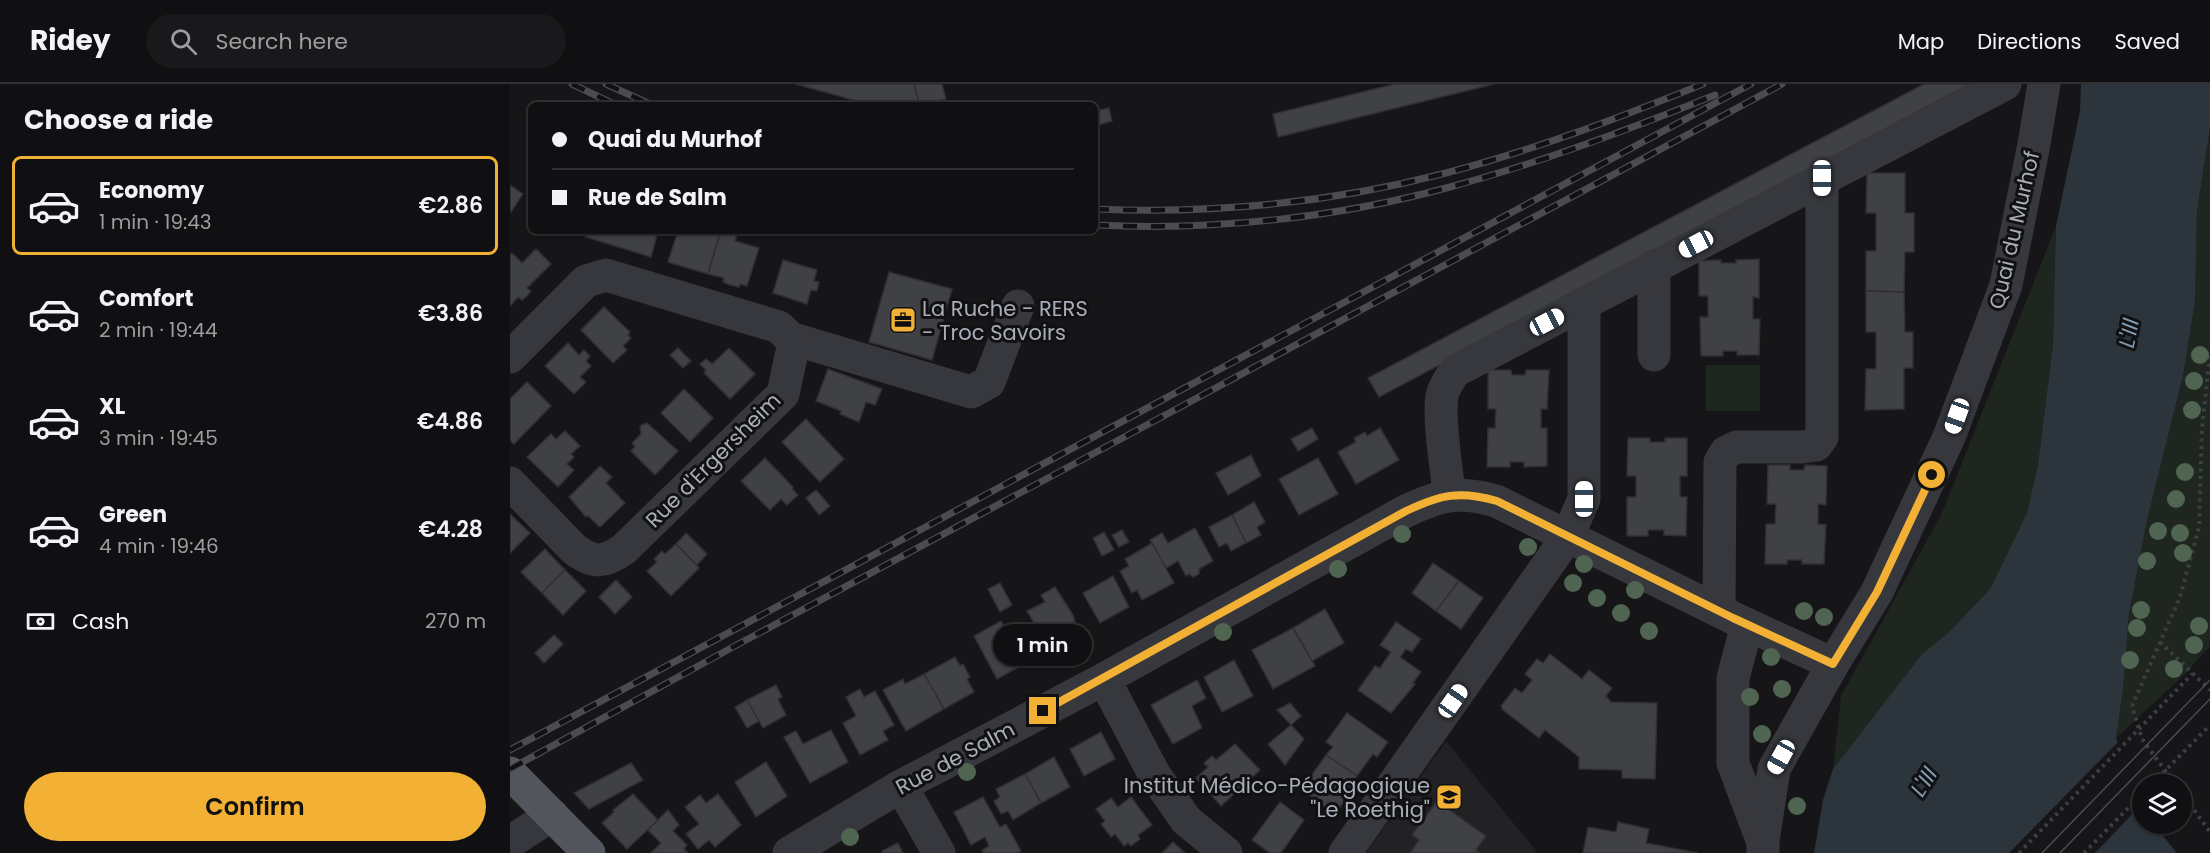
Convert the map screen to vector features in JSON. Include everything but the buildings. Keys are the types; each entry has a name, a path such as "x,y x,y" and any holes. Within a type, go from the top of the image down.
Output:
{"main road":[{"path":"510,772 589,853"}],"street":[{"path":"1449,495 1442,396 1455,371 2005,84"},
{"name":"Quai du Murhof","path":"1763,847 1774,769 1833,664 1877,592 1949,437 2006,285 2044,84"},
{"path":"1763,847 1732,763 1733,617 1720,462 1726,452 1737,447 1802,447 1816,445 1822,437 1822,178"},
{"path":"1654,266 1654,356"},
{"path":"510,357 586,281 606,275 779,327 790,338 971,392 988,382 1017,306"},
{"path":"1345,853 1568,536 1584,499 1584,303"},
{"name":"Rue d'Ergersheim","path":"510,483 574,549 586,558 599,561 612,558 624,549 783,394 794,347 790,338"},
{"name":"Rue de Salm","path":"789,853 901,786 1104,679 1406,511 1433,499 1449,495 1467,494 1497,501 1833,664"},
{"path":"1104,679 1154,774 1186,820 1226,853"},
{"path":"901,786 939,853"},
{"path":"510,842 552,815"}],"path":[{"path":"2168,774 2142,740 2132,706 2180,597 2199,527 2202,428 2210,355"},
{"path":"2160,642 2210,690"},
{"path":"2019,853 2192,674"},
{"path":"2162,774 2210,725"},
{"path":"2084,853 2132,804"},
{"path":"2192,807 2210,832"}],"shaded area":[{"path":"2210,128 2210,646 2185,674 2116,738 2123,689 2129,614 2147,520 2183,376 2195,302 2197,211"},
{"path":"2056,226 2053,344 2038,464 2027,513 1990,589 1948,633 1922,654 1833,769 1841,696 1942,513"},
{"path":"1706,365 1760,365 1760,411 1706,411"},
{"name":"Institut Médico-Pédagogique \"Le Roethig\"","path":"1446,741 1538,853 1366,853"}],"water":[{"name":"L'Ill","path":"2081,84 2210,84 2210,128 2197,211 2195,302 2183,376 2147,520 2129,614 2123,689 2116,738 2133,774 2132,834 2162,834 2177,853 1814,853 1823,800 1833,769 1922,654 1948,633 1990,589 2027,513 2038,464 2053,344 2056,226 2080,111"}],"pier":[{"path":"2120,740 2136,774 2132,774 2132,814 2095,853 2009,853"}],"tram line":[{"path":"2042,853 2210,680"},
{"path":"2060,853 2210,699"}],"railway":[{"path":"572,84 610,102"},
{"path":"606,84 645,102"},
{"path":"1098,209 1228,208 1316,199 1403,183 1479,164 1544,144 1703,84"},
{"path":"510,750 1751,84"},
{"path":"510,769 1782,84"},
{"path":"1098,225 1229,224 1319,214 1407,198 1484,178 1550,157 1715,95"}],"place":[{"name":"La Ruche - RERS - Troc Savoirs","path":"903,320"},
{"name":"Institut Médico-Pédagogique \"Le Roethig\"","path":"1449,797"}],"route":[{"path":"1043,711 1406,511 1433,499 1449,495 1467,494 1497,501 1733,618 1833,664 1877,592 1932,475"}]}
